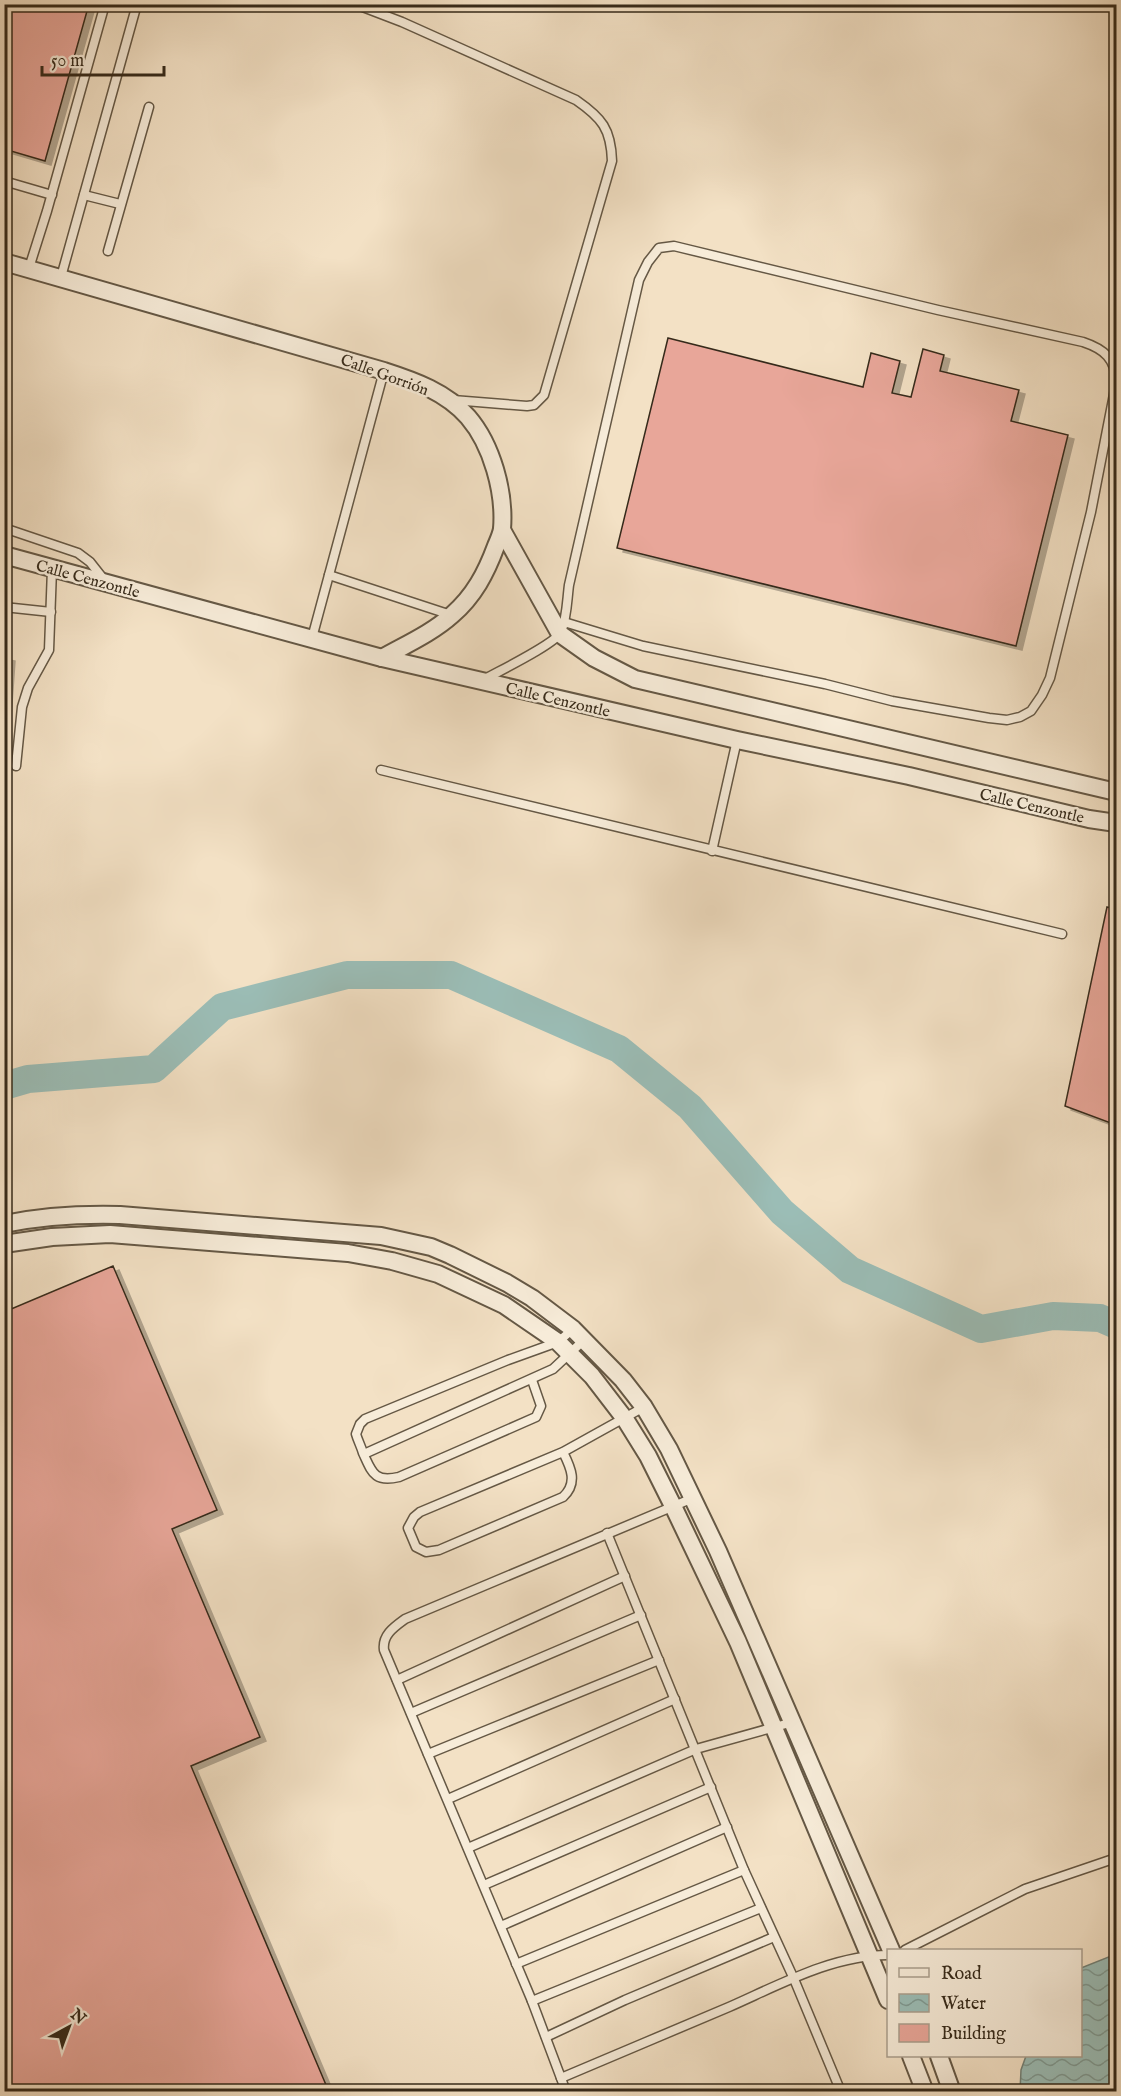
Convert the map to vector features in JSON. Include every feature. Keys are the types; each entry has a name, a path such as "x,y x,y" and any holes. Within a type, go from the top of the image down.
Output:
{"street":[{"name":"Calle Gorrión","path":"4,262 420,383 448,399 468,418 484,441 497,480 502,530 488,569 480,583 452,615 432,630 382,658"},
{"name":"Calle Cenzontle","path":"502,530 562,628 594,658 634,679 1116,792"},
{"name":"Calle Cenzontle","path":"4,555 382,658 738,740 909,776 1089,819 1116,823"},
{"path":"4,1224 84,1214 240,1223 381,1236 431,1247 487,1272 532,1298 579,1334 623,1380 644,1407 669,1449 793,1722 891,1949"},
{"path":"4,1244 52,1237 110,1234 348,1253 392,1261 438,1274 504,1305 564,1348 592,1376 625,1419 648,1456 673,1506 738,1642 887,1998"},
{"path":"912,2057 925,2091"},
{"path":"940,2057 952,2091"}],"lane":[{"path":"29,268 52,195 105,4"},
{"path":"61,277 137,4"},
{"path":"355,4 402,22 576,100 598,116 607,129 612,144 612,161 544,394 534,405 527,406 448,399"},
{"path":"108,251 149,107"},
{"path":"4,181 52,195"},
{"path":"84,195 120,204"},
{"path":"482,681 540,648 562,628 569,585 639,280 648,262 659,248 674,246 938,310 1083,342 1097,346 1113,362 1116,383 1091,512 1050,678 1031,711 1020,717 1007,720 989,718 892,701 825,684 562,628"},
{"path":"312,638 384,371"},
{"path":"4,528 78,553 90,562 106,583"},
{"path":"16,766 22,707 32,677 47,657 49,650 52,569"},
{"path":"329,575 452,615"},
{"path":"4,607 51,612"},
{"path":"712,851 738,740"},
{"path":"381,770 1062,934"},
{"path":"364,1455 553,1369 564,1348 579,1334"},
{"path":"531,1380 542,1406 539,1413 528,1420 399,1477 383,1479 372,1472 356,1434 365,1419 508,1360 564,1348 579,1334"},
{"path":"563,1452 573,1479 571,1487 562,1497 439,1550 426,1552 416,1547 408,1528 420,1512 563,1452 644,1407"},
{"path":"566,2091 532,2001 384,1650 383,1642 390,1630 405,1619 693,1498"},
{"path":"607,1533 744,1870 794,1979 841,2091"},
{"path":"397,1680 625,1576"},
{"path":"411,1713 641,1615"},
{"path":"428,1754 659,1660"},
{"path":"448,1800 675,1699"},
{"path":"468,1848 696,1749 793,1722"},
{"path":"484,1885 711,1787"},
{"path":"501,1926 727,1827"},
{"path":"908,1949 1024,1889 1116,1858"},
{"path":"516,1964 744,1870"},
{"path":"532,2001 761,1908"},
{"path":"546,2037 625,2000 774,1937"},
{"path":"561,2078 827,1966 870,1955 887,1954"}],"water":[{"path":"1116,1954 1116,2091 1020,2091 1021,2070 1026,2057 1082,2057 1082,1968"}],"building":[{"path":"4,4 89,4 45,161 4,149"},
{"path":"668,338 863,387 871,353 900,361 892,393 911,397 923,349 944,355 940,371 1019,390 1011,421 1068,435 1016,646 617,548"},
{"path":"4,656 9,657 4,727"},
{"path":"1107,907 1116,909 1116,1125 1065,1106"},
{"path":"113,1266 217,1510 172,1529 260,1737 191,1766 329,2092 4,2092 4,1312"}],"waterway":[{"path":"4,1086 28,1079 154,1069 222,1007 347,975 451,975 619,1049 690,1107 782,1212 850,1270 981,1329 1053,1316 1100,1318 1116,1325"}]}
